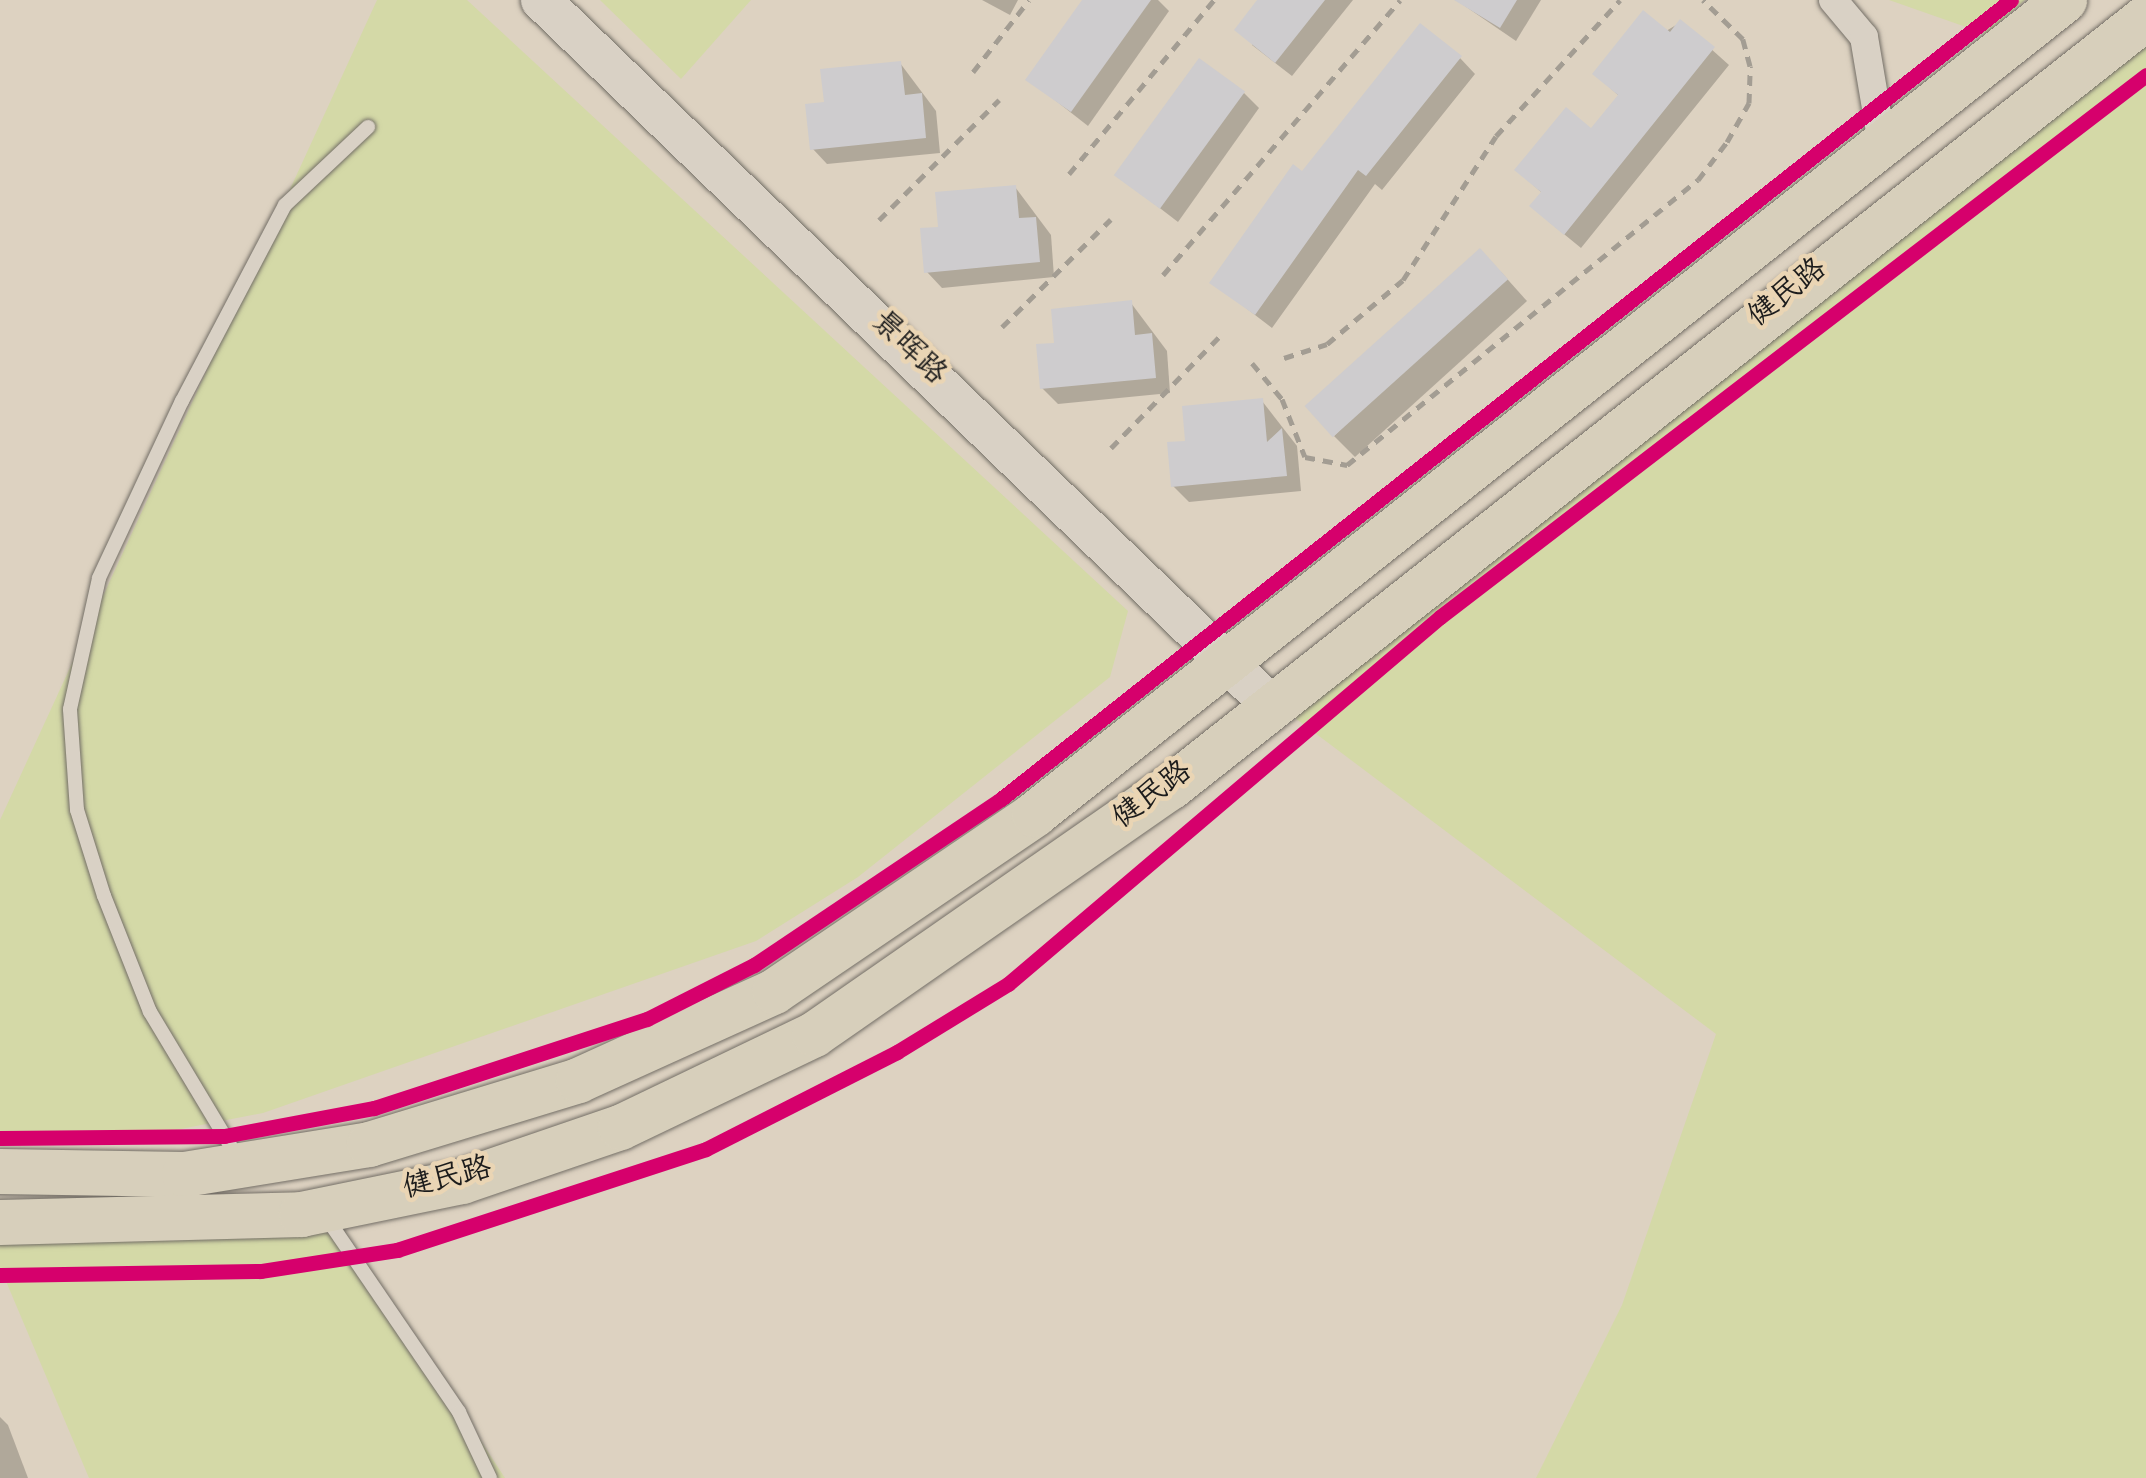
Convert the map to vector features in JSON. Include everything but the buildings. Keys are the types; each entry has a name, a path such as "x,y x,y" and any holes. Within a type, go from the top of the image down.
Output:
{"main road":[{"name":"健民路","path":"0,1171 243,1168 369,1144 578,1080 774,991 1034,814 1224,658 2064,0"},
{"name":"健民路","path":"0,1222 100,1225 321,1209 462,1182 620,1128 814,1034 1170,787 1269,703 2146,17"}],"street":[{"name":"景晖路","path":"541,0 1269,703"},
{"path":"1833,0 1864,37 1882,143"}],"lane":[{"path":"243,1168 150,1012 104,896 77,810 70,709 99,578 182,402 285,205 368,127"},
{"path":"321,1209 459,1412 490,1478"}],"path":[{"path":"973,72 1029,0"},
{"path":"1069,174 1214,0"},
{"path":"1163,275 1400,0"},
{"path":"1284,358 1328,344 1403,280 1496,136 1620,0"},
{"path":"1252,363 1282,400 1305,457 1347,466 1698,180 1727,142 1749,103 1750,66 1743,39 1703,0"},
{"path":"879,220 999,100"},
{"path":"1002,327 1111,219"},
{"path":"1111,448 1220,336"}],"green space":[{"path":"377,0 467,0 1128,611 1110,677 858,877 756,941 263,1113 140,1137 0,1131 0,820"},
{"path":"600,0 751,0 681,79"},
{"path":"1889,0 2025,0 1986,34"},
{"path":"2146,26 2146,1478 1536,1478 1622,1305 1716,1034 1283,709"},
{"path":"335,1218 505,1478 89,1478 0,1267 0,1237"}],"cycle path":[{"path":"0,1138 224,1136 374,1108 647,1019 754,965 1001,799 2011,0"},
{"path":"0,1275 261,1271 397,1250 706,1149 897,1052 1008,984 1440,617 2146,75"}]}
